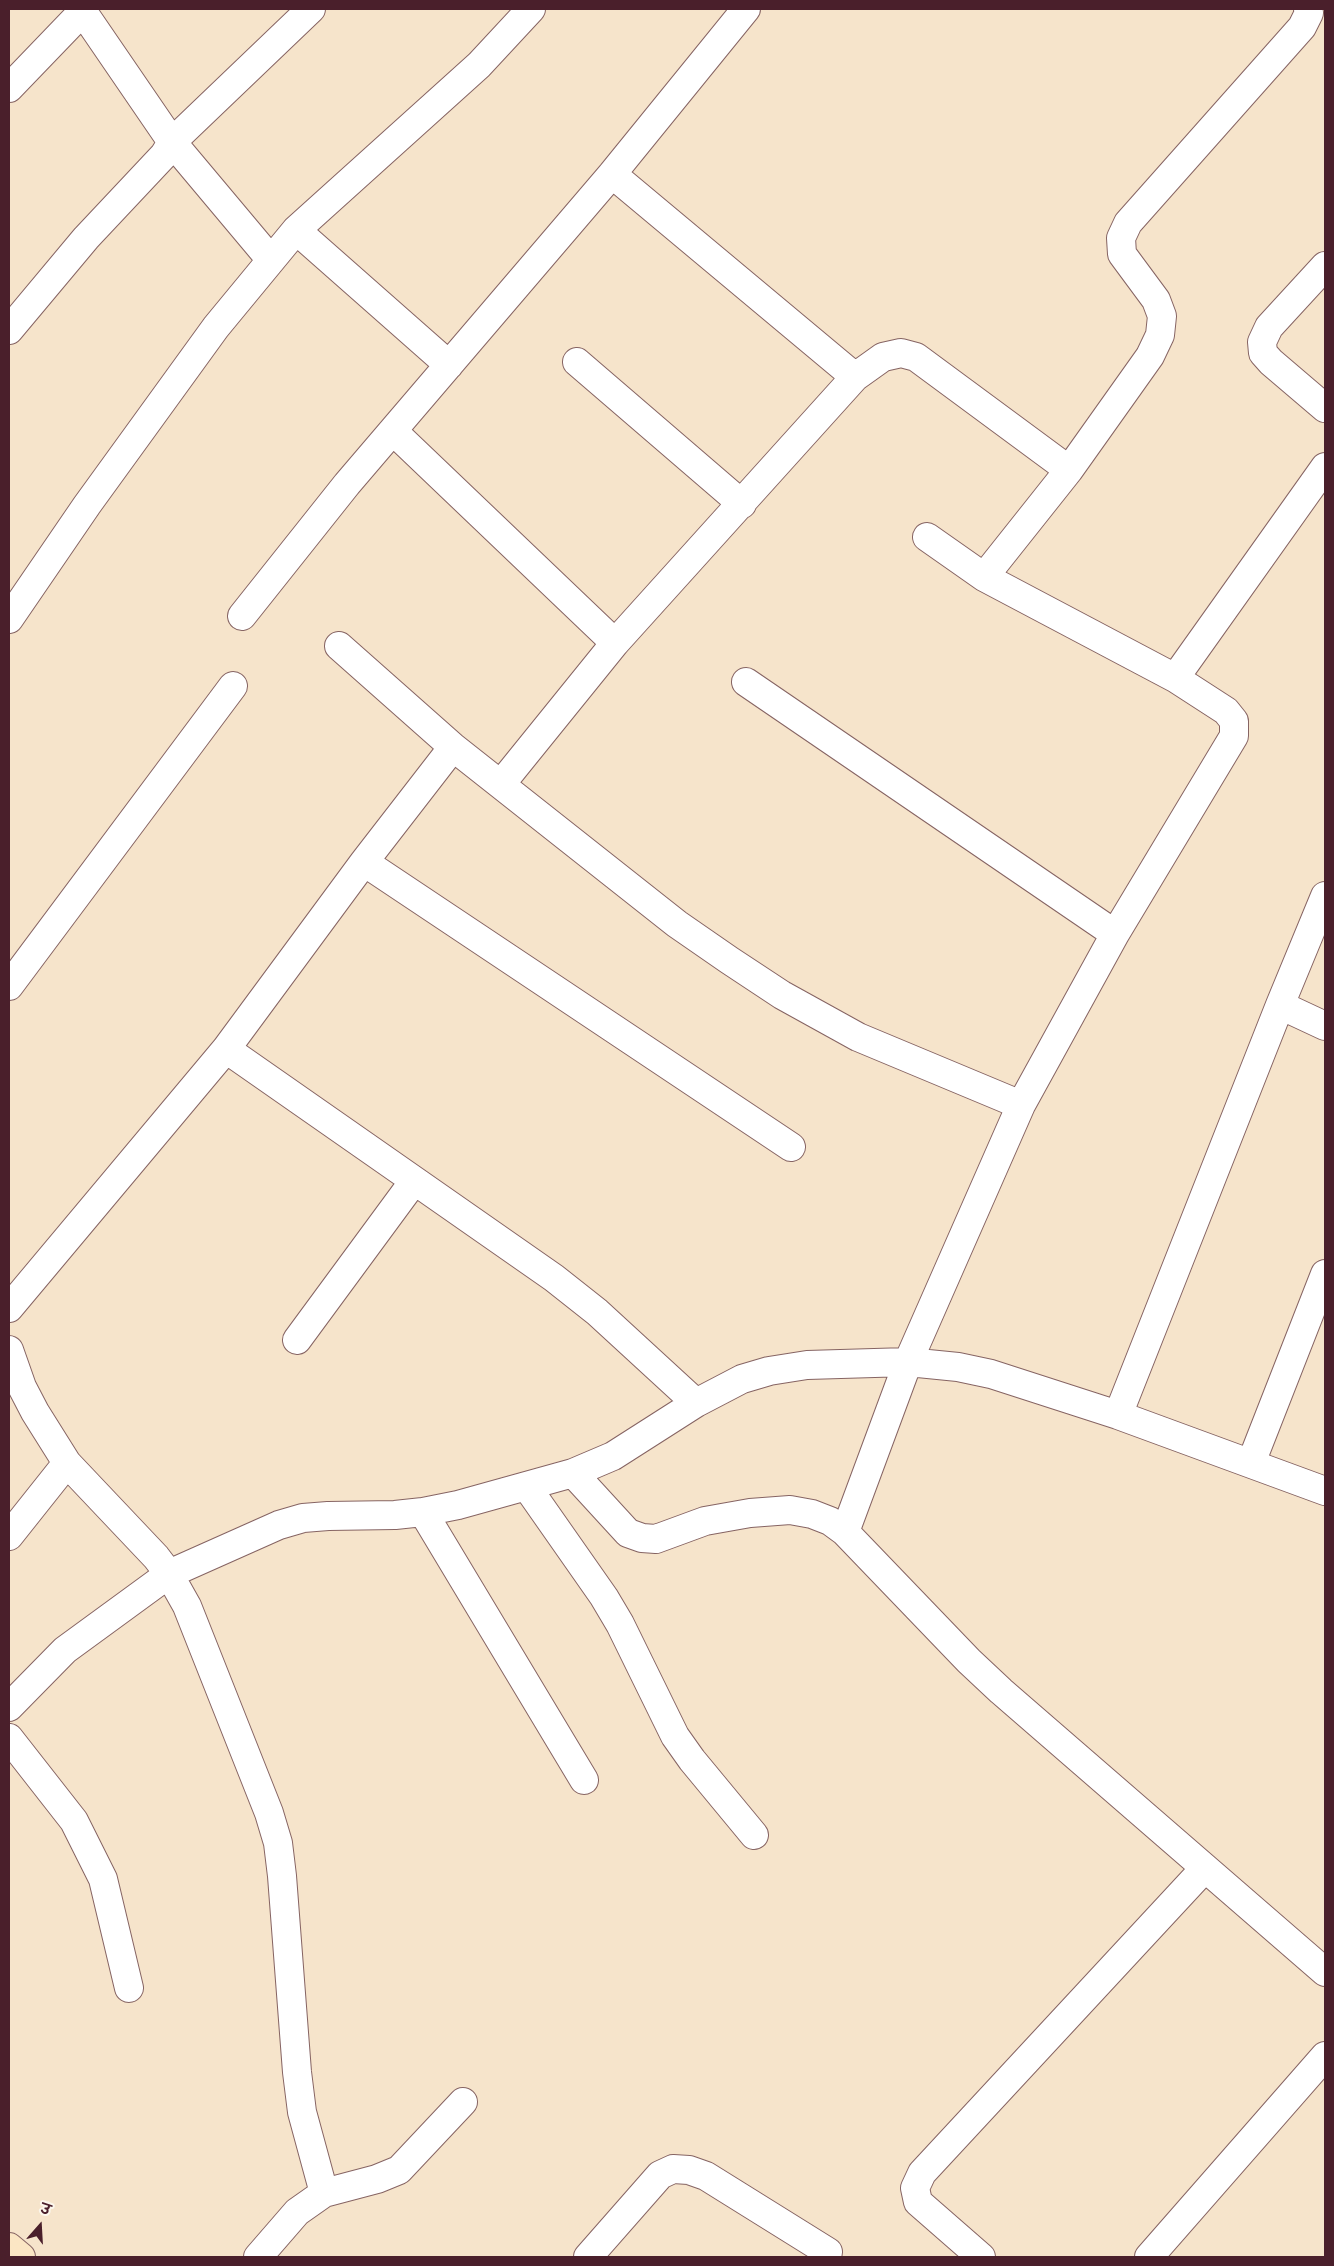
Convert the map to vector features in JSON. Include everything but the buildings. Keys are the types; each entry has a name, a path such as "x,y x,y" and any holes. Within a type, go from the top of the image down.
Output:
{"street":[{"path":"9,330 86,238 164,155 172,142 311,9"},
{"path":"9,619 86,505 198,352 296,230 479,65 531,9"},
{"path":"242,616 341,492 612,174 746,9"},
{"path":"984,577 1069,470 1150,356 1160,335 1162,316 1156,300 1122,254 1121,238 1128,223 1302,27 1309,13 1308,9"},
{"path":"9,88 83,10 172,142 271,260"},
{"path":"612,174 855,377"},
{"path":"296,230 449,365"},
{"path":"1325,266 1269,327 1262,342 1264,353 1271,362 1325,408"},
{"path":"501,784 615,643 855,377 883,357 901,353 916,357 1069,470"},
{"path":"577,362 742,504"},
{"path":"393,431 615,643"},
{"path":"1175,678 1325,467"},
{"path":"845,1532 908,1362 1021,1105 1115,934 1234,736 1234,721 1226,711 1175,678 984,577 927,537"},
{"path":"339,646 453,747 678,924 782,995 858,1037 1021,1105"},
{"path":"746,682 1115,934"},
{"path":"9,986 233,686"},
{"path":"9,1308 226,1049 364,862 453,747"},
{"path":"364,862 791,1147"},
{"path":"1118,1415 1325,896"},
{"path":"1280,1005 1325,1026"},
{"path":"226,1049 575,1295 597,1312 696,1403"},
{"path":"297,1340 414,1181"},
{"path":"1251,1463 1325,1274"},
{"path":"9,1350 22,1387 35,1412 80,1476 170,1574 187,1606 268,1813 278,1843 302,2112 324,2193"},
{"path":"9,1707 65,1650 170,1574 280,1525 303,1518 395,1515 423,1512 458,1505 573,1474 613,1456 696,1403 742,1379 769,1371 807,1365 908,1362 958,1367 991,1374 1118,1415 1325,1491"},
{"path":"573,1474 628,1533 642,1538 656,1539 706,1520 790,1510 812,1514 830,1521 845,1532 969,1661 1325,1972"},
{"path":"9,1536 80,1476"},
{"path":"527,1487 604,1597 620,1624 675,1736 692,1760 754,1835"},
{"path":"423,1512 584,1780"},
{"path":"9,1738 74,1821 96,1864 103,1879 129,1988"},
{"path":"981,2257 918,2202 915,2188 922,2173 1205,1868"},
{"path":"1149,2257 1325,2056"},
{"path":"258,2257 297,2212 324,2193 376,2179 399,2170 462,2102"},
{"path":"588,2257 660,2175 673,2169 689,2170 706,2176 828,2252"},
{"path":"9,2247 21,2257"}]}
